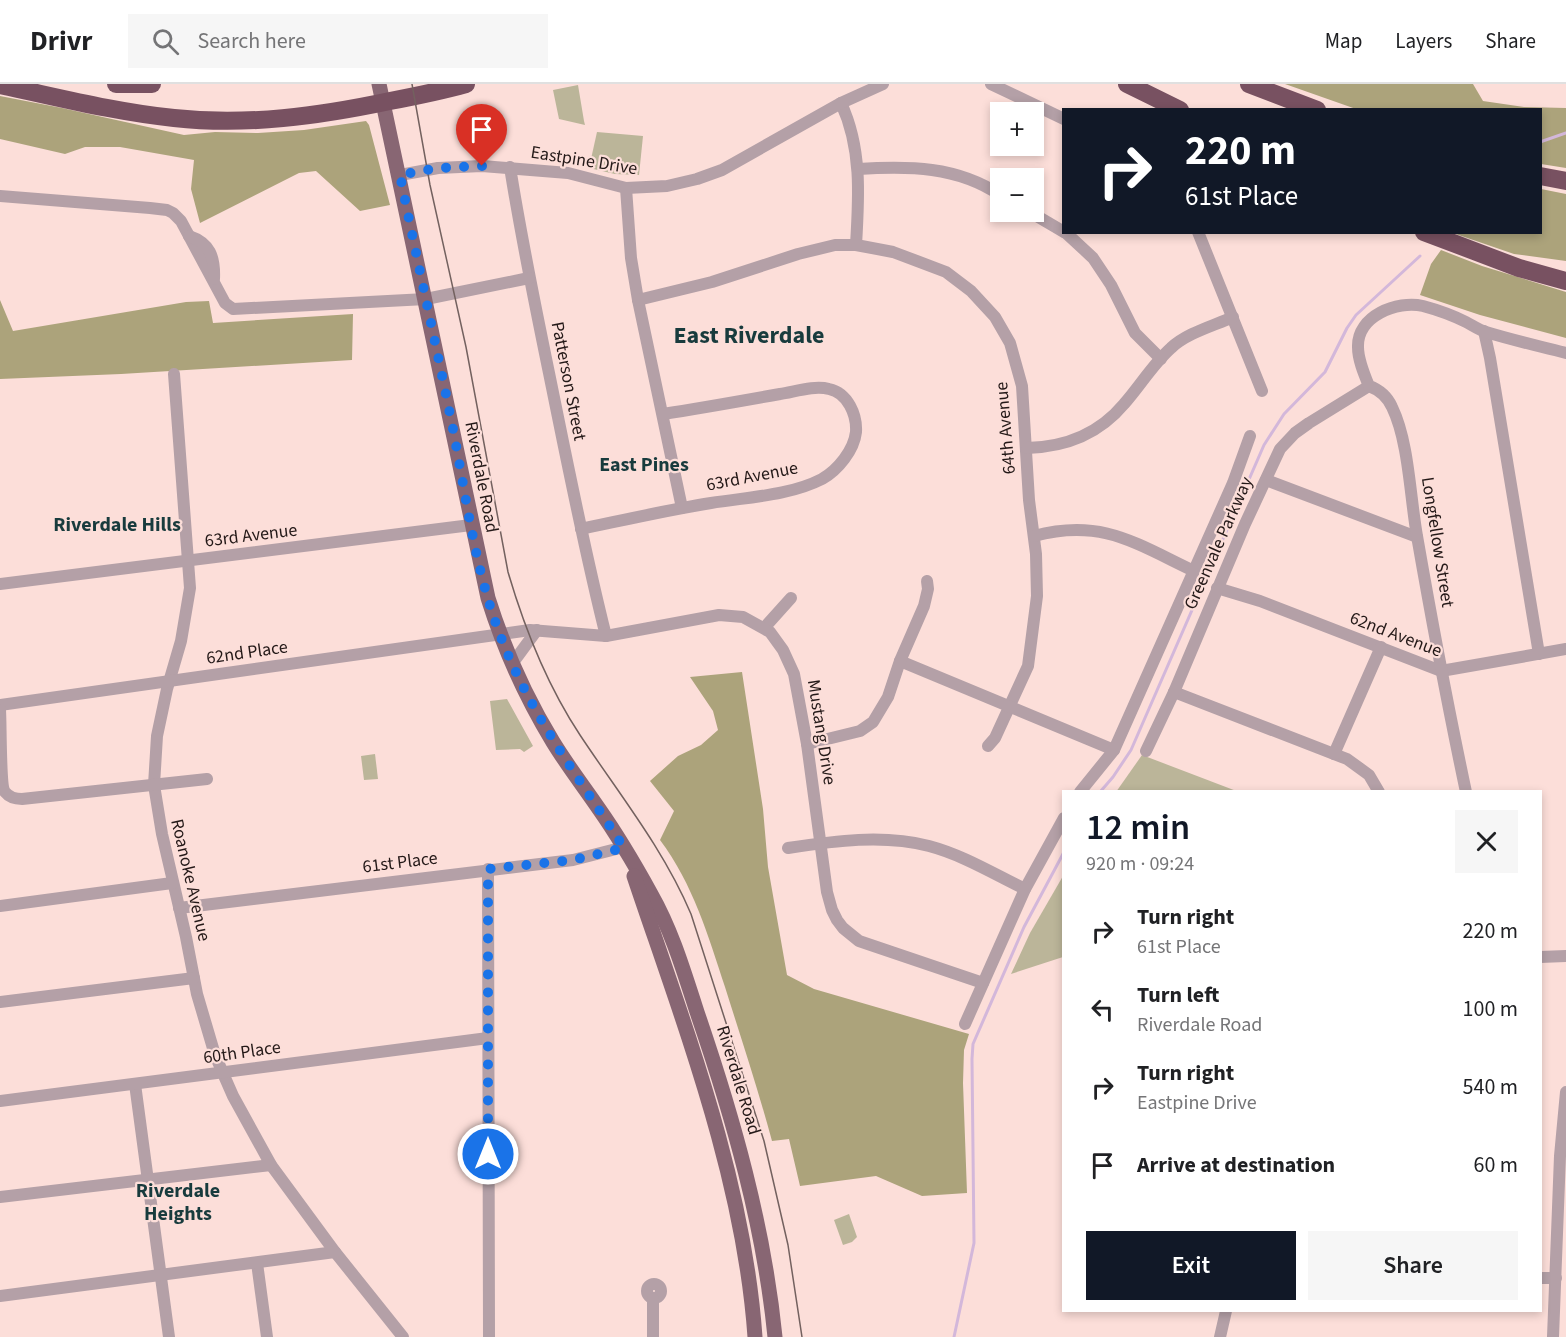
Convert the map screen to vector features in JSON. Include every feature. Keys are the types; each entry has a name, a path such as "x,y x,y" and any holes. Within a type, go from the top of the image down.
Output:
{"highway":[{"path":"116,84 152,84"},
{"path":"0,85 139,113 210,121 279,120 383,102 466,84"},
{"path":"1127,84 1176,108"},
{"path":"1249,84 1312,108"},
{"path":"1542,176 1566,181"},
{"path":"1429,234 1520,268 1566,281"}],"main road":[{"name":"Riverdale Road","path":"380,84 488,598 512,664 532,706 553,742 624,848 652,895 670,934 722,1088 750,1191 770,1294 775,1337"},
{"name":"Riverdale Road","path":"624,848 695,1060 731,1186 748,1278 755,1337"}],"street":[{"name":"Eastpine Drive","path":"400,175 465,165 568,173 626,188 667,186 722,170 841,103 883,84"},
{"path":"991,84 1062,118"},
{"path":"841,103 852,137 858,169 856,244"},
{"name":"Patterson Street","path":"510,167 529,278 581,529 606,636"},
{"path":"858,169 907,167 942,171 959,175 990,190"},
{"path":"626,188 630,246 638,300 682,507"},
{"path":"0,196 167,210 181,221 189,236 202,240 210,251 214,270 213,283 225,303 233,309 426,299 529,278"},
{"path":"1044,220 1062,231"},
{"path":"1066,234 1093,258 1111,285 1135,333 1161,359"},
{"path":"1199,234 1262,391"},
{"name":"64th Avenue","path":"638,300 712,282 798,254 835,245 856,244 893,252 946,272 971,291 995,317 1010,343 1023,395 1037,596 1033,642 1028,666 995,738 988,746"},
{"path":"1369,386 1360,363 1358,338 1362,329 1375,317 1393,306 1415,304 1451,315 1484,331 1566,353"},
{"path":"1027,448 1044,448 1075,440 1098,429 1124,405 1173,346 1187,337 1233,317"},
{"path":"1484,331 1539,654"},
{"name":"Roanoke Avenue","path":"174,374 190,588 188,609 157,736 154,785 158,816 194,978 210,1042 233,1096 271,1165 335,1252 403,1337"},
{"name":"Greenvale Parkway","path":"1146,751 1280,449 1295,433 1369,386"},
{"name":"Longfellow Street","path":"1369,386 1385,395 1392,407 1398,426 1409,478 1441,671 1466,790"},
{"name":"63rd Avenue","path":"581,529 682,507 800,487 824,478 833,471 854,443 855,422 852,411 847,401 828,388 663,414"},
{"name":"Greenvale Parkway","path":"1082,790 1114,750 1233,483 1250,436"},
{"path":"1266,480 1417,537"},
{"name":"63rd Avenue","path":"0,584 471,525"},
{"path":"1034,536 1054,530 1095,530 1121,538 1194,571"},
{"path":"807,744 851,735 867,728 879,714 924,606 928,589 927,581"},
{"name":"62nd Avenue","path":"1217,588 1260,601 1441,671 1566,649"},
{"path":"500,634 537,630 606,636 719,615 743,617 765,627 791,598"},
{"name":"Mustang Drive","path":"765,627 783,650 794,674 807,744 826,892 832,910 843,928 850,935 870,946 983,983"},
{"path":"512,664 537,630"},
{"name":"62nd Place","path":"0,705 500,634"},
{"path":"1334,754 1381,647"},
{"path":"900,661 1114,750"},
{"path":"1174,692 1347,759 1369,775 1378,790"},
{"path":"0,710 2,787 11,797 22,800 207,779"},
{"path":"965,1024 1025,890 1062,822"},
{"path":"788,848 870,840 928,846 957,856 1025,890"},
{"name":"61st Place","path":"179,908 573,860 624,848"},
{"path":"488,869 489,1337"},
{"path":"0,906 172,883"},
{"path":"1542,957 1566,956"},
{"path":"0,1002 194,978"},
{"name":"60th Place","path":"0,1101 488,1038"},
{"path":"135,1084 169,1337"},
{"path":"1553,1337 1560,1156 1566,1092"},
{"path":"0,1197 271,1165"},
{"path":"0,1296 335,1252"},
{"path":"257,1263 267,1337"},
{"path":"1542,1278 1556,1278"},
{"path":"653,1299 653,1337"},
{"path":"1220,1337 1226,1312"}],"shaded area":[{"path":"1285,84 1473,84 1483,101 1524,107 1566,108 1566,168 1542,164 1542,108 1353,108"},
{"path":"578,85 585,125 559,119 553,90"},
{"path":"0,96 184,135 304,130 366,121 390,205 360,211 316,171 299,173 200,223 191,189 194,160 120,147 85,147 65,154 0,139"},
{"path":"597,132 643,136 639,175 615,174 589,168"},
{"path":"1542,189 1566,194 1566,261 1514,254 1456,234 1542,234"},
{"path":"1441,250 1482,266 1566,292 1566,338 1480,315 1420,295 1431,264"},
{"path":"0,300 13,331 186,302 209,301 213,323 353,314 352,360 0,379"},
{"path":"742,672 763,809 768,867 787,975 814,989 969,1034 964,1050 963,1083 967,1193 922,1196 876,1176 800,1186 789,1139 772,1141 706,929 682,874 660,840 674,811 650,781 678,756 701,745 718,730 713,711 690,677"},
{"path":"507,699 533,746 524,752 520,749 496,750 490,701"},
{"path":"375,754 378,779 364,780 361,756"},
{"path":"1142,755 1234,790 1117,790"},
{"path":"1062,878 1062,957 1011,974 1030,933"},
{"path":"849,1214 857,1237 852,1242 843,1245 834,1220"}],"waterway":[{"path":"1542,141 1566,133"},
{"path":"1102,790 1131,750 1264,445 1284,414 1325,372 1356,315 1420,256"},
{"path":"954,1337 974,1243 973,1044 1024,927 1062,856"}],"tram line":[{"path":"412,84 430,185 466,347 508,572 530,636 557,697 654,844 691,914 764,1141 788,1245 802,1337"}],"district":[{"name":"East Riverdale","path":"749,335"},
{"name":"East Pines","path":"644,464"},
{"name":"Riverdale Hills","path":"117,524"},
{"name":"Riverdale Heights","path":"178,1202"}],"route":[{"path":"482,166 465,165 400,175 471,525 488,598 517,675 532,706 564,760 624,848 573,860 488,869 488,1154"}]}
